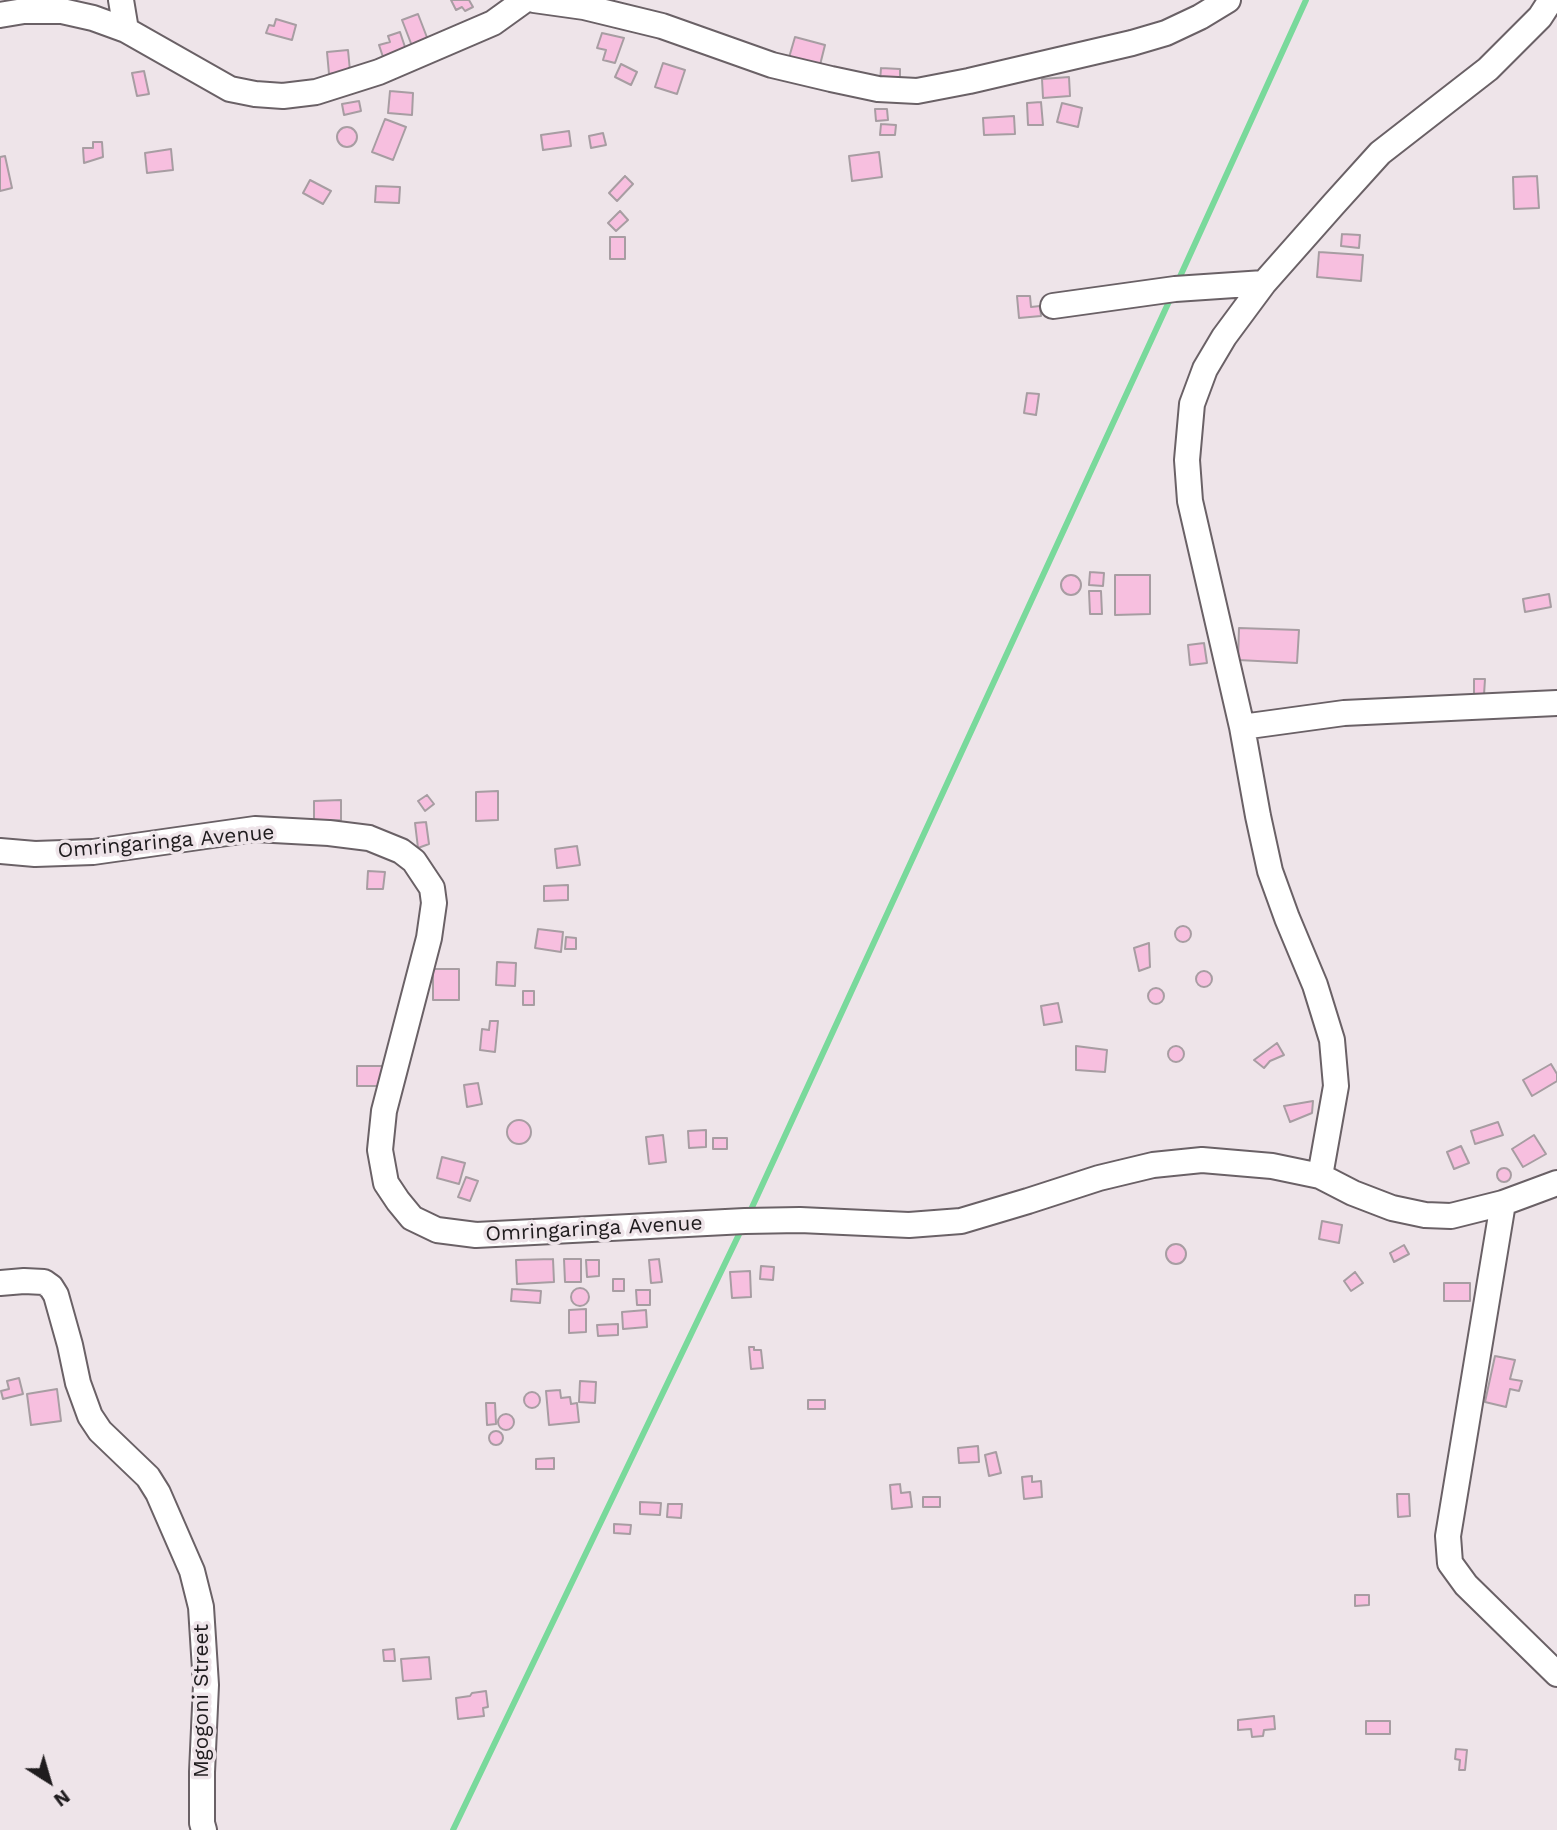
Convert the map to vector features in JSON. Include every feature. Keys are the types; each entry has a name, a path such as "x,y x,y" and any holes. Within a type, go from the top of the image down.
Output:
{"street":[{"path":"121,0 126,30"},
{"path":"0,15 62,11 93,18 126,30 230,89 283,96 316,92 379,72 493,23 525,0"},
{"path":"534,0 584,7 662,26 772,65 878,89 917,91 1132,43 1166,33 1228,0"},
{"path":"1320,1175 1336,1086 1332,1040 1315,985 1270,871 1242,727 1190,500 1187,460 1192,404 1205,369 1224,337 1264,283 1380,153 1488,69 1540,17 1551,0"},
{"path":"1053,306 1175,289 1264,283"},
{"path":"1242,727 1344,713 1557,703"},
{"name":"Omringaringa Avenue","path":"0,851 35,854 93,852 255,829 369,838 401,851 414,861 432,888 434,903 429,938 384,1111 380,1150 386,1183 398,1201 412,1218 437,1230 476,1235 746,1221 800,1220 909,1225 961,1221 1099,1178 1153,1165 1202,1160 1272,1166 1320,1175 1353,1193 1392,1208 1425,1216 1451,1216 1503,1203 1557,1183"},
{"path":"1503,1203 1448,1536 1450,1563 1466,1585 1557,1674"},
{"name":"Mgogoni Street","path":"0,1283 44,1282 51,1287 56,1295 78,1383 90,1416 100,1431 132,1460 153,1485 192,1571 201,1607 206,1685 202,1772 204,1830"}],"building":[{"path":"451,0 469,0 473,7 465,11 462,7 456,10"},
{"path":"418,14 428,40 412,46 402,20"},
{"path":"276,19 296,25 292,40 266,33 269,25 274,26"},
{"path":"400,32 406,50 383,57 379,45 390,42 388,36"},
{"path":"602,33 624,38 615,63 603,60 606,50 597,48"},
{"path":"795,37 825,45 819,69 788,61"},
{"path":"348,50 350,71 329,74 327,52"},
{"path":"663,63 685,70 677,94 655,87"},
{"path":"621,64 637,72 631,85 615,77"},
{"path":"881,68 900,69 900,82 880,82"},
{"path":"144,71 149,94 137,96 132,73"},
{"path":"1069,77 1070,96 1043,98 1042,79"},
{"path":"390,91 413,93 412,115 388,113"},
{"path":"359,101 361,111 344,115 342,104"},
{"path":"1041,102 1043,125 1028,125 1027,103"},
{"path":"1062,103 1082,108 1078,127 1057,122"},
{"path":"875,109 887,109 888,120 876,121"},
{"path":"1014,116 1015,134 984,135 983,118"},
{"path":"385,119 406,127 393,160 372,152"},
{"path":"881,124 896,125 895,135 880,135"},
{"path":"343,127 351,127 357,137 351,147 343,147 337,141 337,133"},
{"path":"569,131 571,146 543,150 541,135"},
{"path":"603,133 606,145 591,148 589,136"},
{"path":"93,142 102,142 103,157 84,163 83,148 93,148"},
{"path":"171,149 173,170 147,173 145,153"},
{"path":"879,152 882,177 852,181 849,156"},
{"path":"5,156 12,188 0,191 0,157"},
{"path":"625,176 633,184 617,201 609,193"},
{"path":"1537,176 1539,208 1514,209 1513,177"},
{"path":"310,180 331,191 323,204 303,193"},
{"path":"376,186 400,187 399,203 375,202"},
{"path":"620,211 628,220 616,231 608,223"},
{"path":"1342,234 1360,235 1359,248 1341,246"},
{"path":"610,237 625,237 625,259 610,259"},
{"path":"1319,252 1363,255 1361,281 1317,277"},
{"path":"1017,296 1030,296 1031,307 1040,306 1041,316 1019,318"},
{"path":"1027,393 1039,394 1036,415 1024,413"},
{"path":"1090,572 1104,573 1103,586 1089,585"},
{"path":"1071,575 1078,578 1081,585 1078,592 1071,595 1064,592 1061,585 1064,578"},
{"path":"1115,575 1150,575 1150,614 1115,615"},
{"path":"1089,591 1101,591 1102,614 1090,614"},
{"path":"1549,594 1551,607 1525,612 1523,599"},
{"path":"1239,628 1299,630 1297,663 1238,660"},
{"path":"1204,643 1207,663 1190,665 1188,645"},
{"path":"1474,679 1485,679 1484,695 1474,694"},
{"path":"498,791 498,820 476,821 476,792"},
{"path":"427,795 434,804 425,811 418,801"},
{"path":"341,800 341,820 314,821 314,801"},
{"path":"426,822 429,844 418,848 415,823"},
{"path":"577,846 580,865 557,868 555,849"},
{"path":"368,871 385,872 383,889 367,889"},
{"path":"568,885 568,900 544,901 544,886"},
{"path":"1183,926 1191,934 1183,942 1175,934"},
{"path":"538,929 563,932 561,952 535,948"},
{"path":"566,937 576,938 576,949 565,949"},
{"path":"1149,943 1150,967 1139,971 1134,948"},
{"path":"497,962 516,963 515,986 496,985"},
{"path":"433,969 459,969 459,1000 433,1000"},
{"path":"1201,971 1207,971 1212,979 1210,985 1201,987 1196,982 1196,976"},
{"path":"1153,988 1159,988 1164,996 1162,1002 1153,1004 1148,999 1148,993"},
{"path":"523,991 534,991 534,1005 523,1005"},
{"path":"1058,1003 1062,1022 1044,1025 1041,1006"},
{"path":"490,1021 498,1021 495,1052 480,1050 482,1029 489,1030"},
{"path":"1277,1043 1284,1055 1270,1061 1264,1068 1254,1060"},
{"path":"1076,1046 1107,1050 1105,1072 1076,1070"},
{"path":"1176,1046 1182,1048 1182,1060 1176,1062 1170,1060 1168,1054 1170,1048"},
{"path":"1551,1064 1557,1074 1557,1081 1532,1096 1523,1080"},
{"path":"357,1066 382,1066 382,1086 357,1086"},
{"path":"478,1083 482,1104 467,1107 464,1085"},
{"path":"1313,1101 1312,1113 1290,1122 1284,1106"},
{"path":"519,1120 530,1127 531,1132 524,1143 519,1144 508,1137 507,1132 514,1121"},
{"path":"1498,1122 1503,1135 1475,1144 1471,1131"},
{"path":"706,1130 706,1147 689,1148 688,1131"},
{"path":"663,1135 666,1162 649,1164 646,1137"},
{"path":"1534,1135 1546,1154 1523,1167 1512,1149"},
{"path":"713,1138 727,1138 727,1149 713,1149"},
{"path":"1461,1146 1469,1163 1454,1169 1447,1152"},
{"path":"442,1157 465,1163 459,1184 437,1178"},
{"path":"1501,1168 1507,1168 1511,1175 1507,1182 1501,1182 1497,1178 1497,1172"},
{"path":"466,1177 478,1181 470,1201 458,1197"},
{"path":"1322,1221 1342,1225 1339,1243 1319,1239"},
{"path":"1176,1244 1183,1247 1186,1254 1183,1261 1176,1264 1169,1261 1166,1254 1169,1247"},
{"path":"1404,1245 1409,1254 1394,1262 1390,1253"},
{"path":"553,1259 554,1282 517,1284 516,1260"},
{"path":"564,1259 581,1259 581,1282 565,1282"},
{"path":"659,1259 662,1282 651,1283 649,1260"},
{"path":"586,1260 599,1260 599,1276 587,1277"},
{"path":"761,1266 774,1267 773,1280 760,1279"},
{"path":"750,1271 751,1297 732,1298 730,1272"},
{"path":"1355,1272 1363,1283 1351,1291 1344,1281"},
{"path":"613,1279 624,1279 624,1291 613,1291"},
{"path":"1444,1283 1470,1283 1470,1301 1444,1301"},
{"path":"580,1288 586,1291 589,1297 586,1303 580,1306 574,1303 571,1297 574,1291"},
{"path":"512,1289 541,1291 540,1303 511,1301"},
{"path":"636,1290 650,1290 650,1305 637,1305"},
{"path":"586,1309 586,1332 569,1333 569,1310"},
{"path":"646,1310 647,1327 623,1329 622,1312"},
{"path":"618,1324 618,1335 598,1336 597,1325"},
{"path":"749,1347 761,1350 763,1368 751,1369"},
{"path":"1495,1356 1515,1360 1510,1379 1522,1381 1519,1391 1510,1389 1506,1407 1485,1402"},
{"path":"19,1378 23,1394 3,1399 1,1391 9,1389 7,1381"},
{"path":"580,1381 596,1382 595,1403 579,1402"},
{"path":"57,1389 61,1421 31,1425 27,1394"},
{"path":"560,1390 561,1398 570,1397 571,1404 577,1403 579,1422 549,1425 546,1391"},
{"path":"532,1392 538,1394 538,1406 532,1408 526,1406 524,1400 526,1394"},
{"path":"808,1400 825,1400 825,1409 808,1409"},
{"path":"486,1403 495,1403 496,1424 487,1425"},
{"path":"506,1414 514,1422 506,1430 498,1422"},
{"path":"496,1431 501,1433 501,1443 496,1445 491,1443 489,1438 491,1433"},
{"path":"978,1446 979,1462 959,1463 958,1448"},
{"path":"996,1452 1001,1473 989,1476 985,1455"},
{"path":"554,1458 554,1469 536,1469 536,1459"},
{"path":"1032,1476 1032,1482 1041,1481 1042,1497 1024,1499 1022,1477"},
{"path":"900,1484 901,1493 910,1492 912,1507 892,1509 890,1485"},
{"path":"1397,1494 1409,1494 1410,1516 1398,1517"},
{"path":"923,1497 940,1497 940,1507 923,1507"},
{"path":"640,1502 661,1503 660,1515 640,1514"},
{"path":"668,1504 682,1504 681,1518 667,1517"},
{"path":"614,1524 631,1525 630,1534 614,1533"},
{"path":"1355,1595 1369,1595 1369,1605 1355,1606"},
{"path":"394,1649 395,1661 384,1661 383,1650"},
{"path":"429,1657 431,1679 403,1681 401,1659"},
{"path":"486,1691 488,1707 483,1708 484,1716 458,1719 456,1698"},
{"path":"1274,1716 1275,1729 1264,1730 1263,1736 1252,1737 1251,1729 1238,1730 1238,1720"},
{"path":"1366,1721 1390,1721 1390,1734 1366,1734"},
{"path":"1456,1749 1467,1750 1465,1770 1459,1770 1460,1760 1455,1759"}],"waterway":[{"path":"1178,281 1306,0"},
{"path":"748,1216 1172,295"},
{"path":"453,1830 743,1226"}]}
